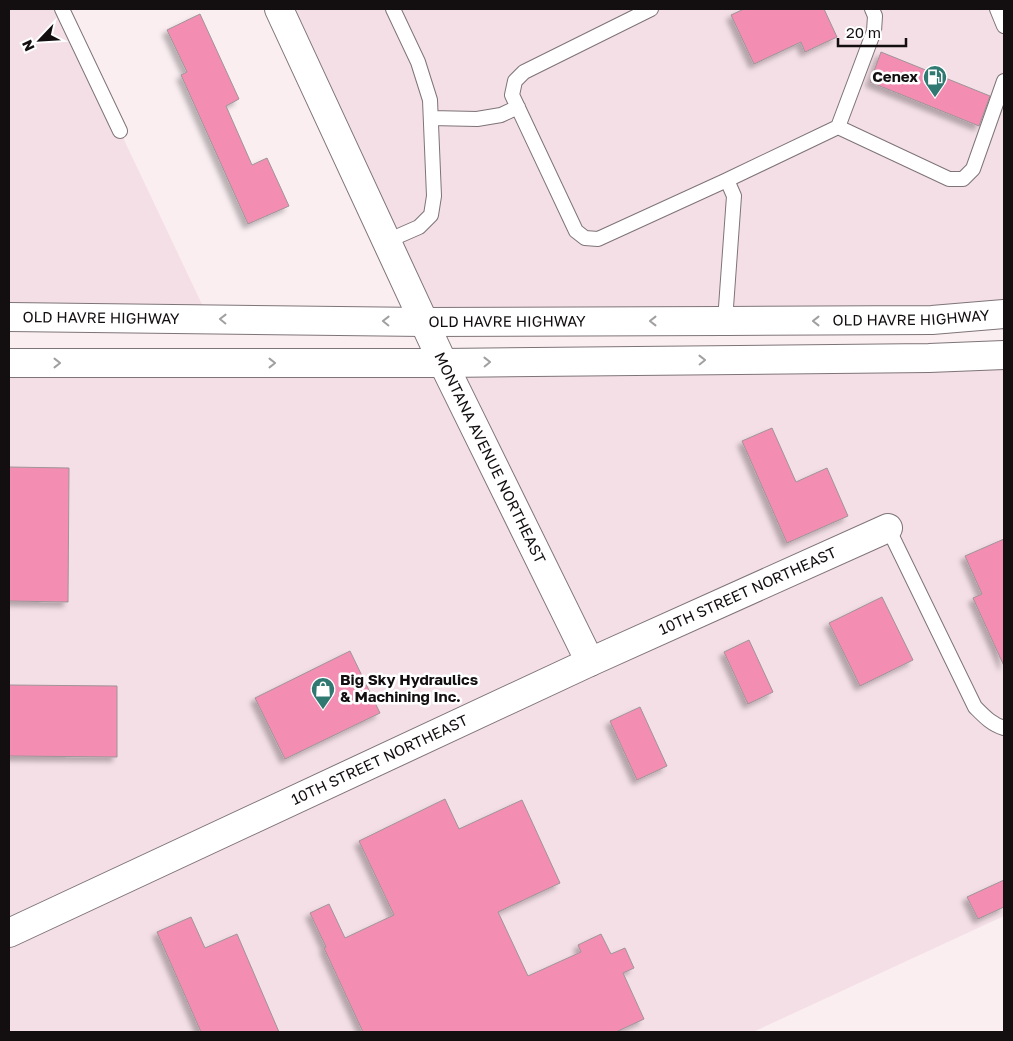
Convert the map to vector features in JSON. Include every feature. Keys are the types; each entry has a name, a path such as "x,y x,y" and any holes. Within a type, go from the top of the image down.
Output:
{"main road":[{"name":"MONTANA AVENUE NORTHEAST","path":"279,9 443,363 590,662"},
{"name":"OLD HAVRE HIGHWAY","path":"9,317 424,322 932,320 1004,314"},
{"path":"9,363 443,363 929,358 1004,355"},
{"name":"10TH STREET NORTHEAST","path":"9,933 590,662 888,528"}],"lane":[{"path":"62,9 120,131"},
{"path":"387,242 419,227 431,215 434,196 430,100 418,62 394,9"},
{"path":"651,9 524,72 515,82 512,95 576,231 585,238 598,239 838,127 874,30 875,16 872,9"},
{"path":"997,9 1004,26"},
{"path":"838,127 949,179 963,178 973,169 1004,81"},
{"path":"431,118 477,119 501,115 518,107"},
{"path":"725,321 734,196 727,180"},
{"path":"888,528 975,707 987,720 1004,728"}],"shaded area":[{"path":"9,9 62,9 209,319 9,317"},
{"path":"279,9 1004,9 1004,312 424,322"},
{"path":"1004,355 1004,916 753,1032 9,1032 9,363"}],"building":[{"path":"744,9 824,9 837,37 805,52 801,42 754,64 731,15"},
{"path":"200,14 239,99 226,106 252,165 267,158 289,206 248,224 181,75 187,72 167,30"},
{"path":"881,52 990,96 979,126 870,82"},
{"path":"772,428 796,482 827,468 848,516 787,543 742,441"},
{"path":"9,467 69,468 68,602 9,601"},
{"path":"1004,539 1004,666 973,598 982,594 965,556"},
{"path":"882,597 913,660 860,686 829,623"},
{"path":"749,640 773,692 748,704 724,652"},
{"path":"350,651 380,713 285,759 255,698"},
{"path":"9,685 117,686 117,757 9,756"},
{"path":"640,707 667,766 637,780 610,721"},
{"path":"445,799 459,829 522,800 560,883 498,912 528,976 581,952 578,945 601,934 611,954 625,948 634,968 623,973 644,1019 616,1032 363,1032 310,913 329,904 345,938 394,915 359,841"},
{"path":"1004,880 1004,907 978,919 967,897"},
{"path":"191,917 205,948 237,934 279,1032 201,1032 157,932"}],"place":[{"name":"Cenex","path":"935,98"},
{"name":"Big Sky Hydraulics & Machining Inc.","path":"323,710"}]}
